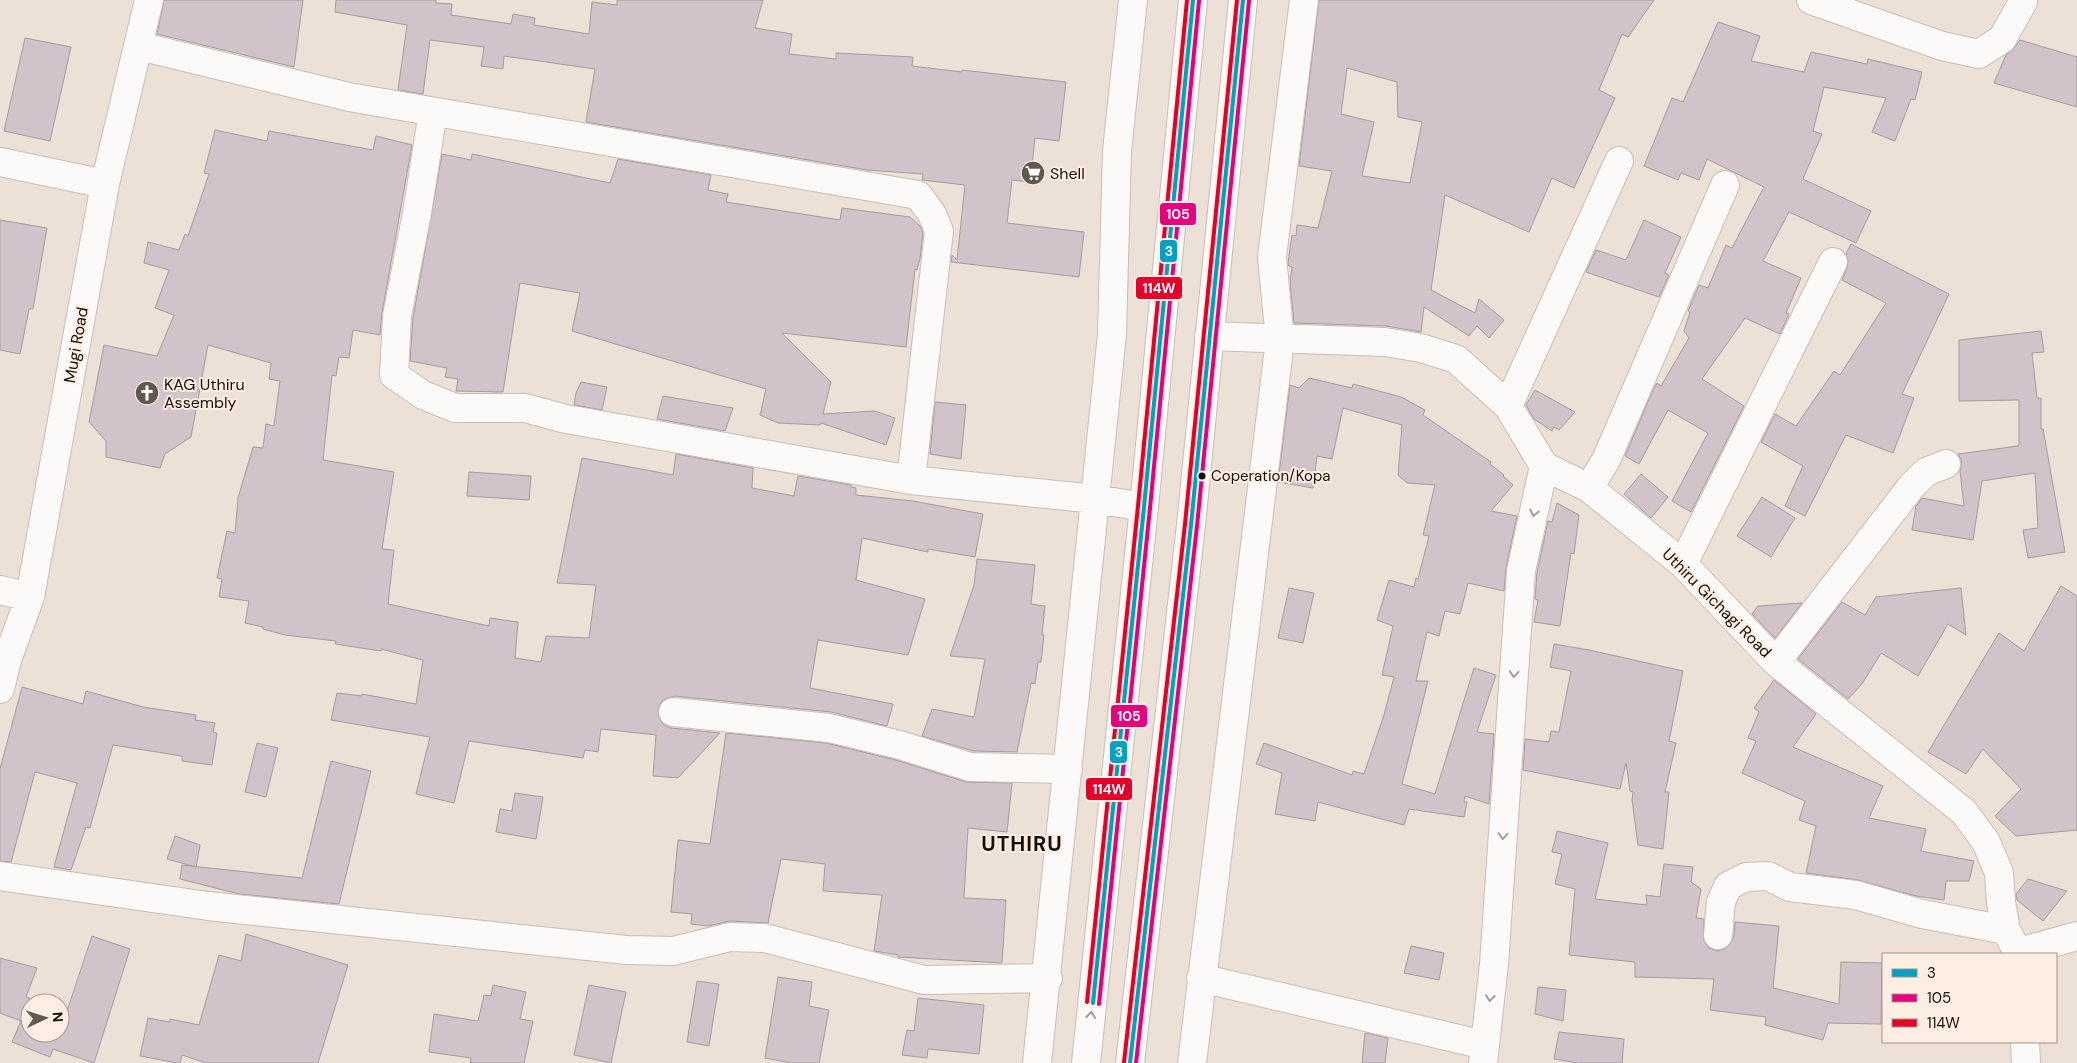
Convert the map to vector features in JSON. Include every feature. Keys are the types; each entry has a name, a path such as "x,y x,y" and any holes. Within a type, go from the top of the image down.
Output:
{"main road":[{"name":"Mugi Road","path":"0,689 7,660 30,597 105,184 149,0"},
{"path":"1038,1063 1112,334 1117,151 1133,0"},
{"path":"1086,1063 1144,507 1193,0"},
{"path":"1130,1063 1191,525 1243,0"},
{"path":"1192,1063 1280,340 1272,257 1304,0"},
{"path":"1811,0 1942,46 1979,54 2002,39 2023,2"},
{"path":"139,46 348,97 918,196 932,214 939,231 911,480"},
{"path":"434,112 397,316 394,375 423,395 455,408 525,408 566,419 911,480 1095,499 1144,507"},
{"path":"1508,406 1619,161"},
{"path":"0,162 105,184"},
{"path":"1589,488 1606,460 1725,185"},
{"path":"1683,564 1833,262"},
{"path":"1201,978 1483,1054 1494,964 1522,571 1544,466 1508,406 1456,359 1420,348 1385,342 1280,340 1209,336"},
{"path":"1776,662 1911,487 1926,472 1946,464"},
{"name":"Uthiru Gichagi Road","path":"1544,466 1589,488 1683,564 1776,662 1964,812 1986,842 1999,873 2001,902 2015,945"},
{"path":"0,590 30,597"},
{"path":"673,712 829,728 900,745 970,767 1068,769"},
{"path":"0,876 208,906 626,950 673,951 730,936 750,936 765,938 924,980 1048,978"},
{"path":"1718,935 1721,902 1728,886 1746,877 1768,876 1790,887 1856,896 1922,914 2015,945 2077,936"},
{"path":"2025,1043 2026,1063"}],"building":[{"path":"164,0 303,0 294,67 157,34"},
{"path":"336,0 436,0 436,3 452,4 451,15 511,24 513,14 535,18 534,25 589,34 592,2 617,5 617,0 763,0 755,28 792,34 789,54 836,59 836,53 913,57 912,66 1066,82 1059,141 1035,138 1030,182 1012,180 1007,223 1084,232 1079,277 951,262 952,255 957,260 965,185 922,180 923,174 867,170 586,122 595,69 504,56 503,69 481,66 484,47 430,40 423,94 398,90 407,25 335,12"},
{"path":"1319,0 1654,0 1628,37 1622,34 1599,90 1615,98 1574,188 1552,178 1529,232 1445,195 1431,290 1475,313 1479,299 1504,320 1489,338 1477,326 1469,336 1424,307 1421,332 1386,326 1294,323 1290,283 1292,267 1288,263 1292,235 1296,236 1297,225 1318,228 1332,171 1299,166","holes":["1347,68 1397,82 1398,117 1422,122 1410,183 1362,176 1374,122 1341,114"]},
{"path":"1718,22 1760,36 1751,61 1804,72 1811,52 1867,64 1868,59 1922,72 1915,100 1911,99 1895,141 1872,132 1886,98 1824,87 1813,131 1822,134 1803,179 1871,211 1856,243 1789,212 1763,261 1801,278 1786,313 1789,314 1780,334 1745,318 1702,379 1744,406 1691,512 1672,501 1708,433 1668,410 1639,464 1625,456 1653,390 1657,383 1661,386 1689,338 1684,331 1690,312 1688,311 1699,285 1708,288 1726,245 1732,248 1764,187 1707,159 1699,180 1681,173 1678,180 1644,166 1672,98 1683,102"},
{"path":"25,38 71,47 50,141 4,131"},
{"path":"2020,40 2077,57 2077,107 1994,83 2006,55"},
{"path":"215,130 267,141 269,131 373,150 376,136 412,145 382,313 380,335 353,330 349,358 339,357 336,376 332,375 323,460 394,472 382,549 394,550 388,604 489,626 490,618 518,622 515,658 541,662 546,636 589,638 596,585 557,583 582,458 673,475 676,454 753,468 752,488 794,496 798,476 851,485 851,487 856,488 856,495 913,501 983,514 975,557 928,549 928,552 862,538 856,580 925,599 908,655 818,640 810,688 893,704 887,726 831,712 675,696 661,702 658,710 659,718 664,725 671,728 720,733 678,778 653,776 656,735 601,729 598,752 585,750 583,758 469,741 454,803 416,794 430,737 331,720 337,693 362,696 362,694 416,704 423,660 381,649 381,651 335,644 336,641 285,635 263,629 263,627 245,623 249,601 219,597 222,579 217,578 227,531 235,533 238,498 253,447 263,448 266,424 274,426 280,381 269,379 271,363 208,345 191,437 165,454 160,468 106,457 106,441 89,422 104,345 157,356 174,315 155,308 169,270 144,263 148,242 179,250 185,234 188,236 209,174 204,173"},
{"path":"442,154 471,160 472,154 610,183 618,159 711,175 708,190 728,194 726,202 840,220 842,208 910,217 920,226 923,233 920,259 917,270 915,269 906,347 782,333 831,382 823,414 875,411 895,418 886,445 821,423 820,425 778,423 760,415 766,389 572,331 580,293 520,283 503,392 456,391 458,379 445,377 447,368 410,361 413,318"},
{"path":"0,220 47,228 33,309 29,309 20,354 0,350"},
{"path":"1644,220 1681,237 1665,273 1669,275 1659,297 1586,272 1596,250 1626,260"},
{"path":"1851,244 1949,294 1902,394 1914,398 1893,453 1846,435 1805,516 1785,506 1803,466 1761,442 1775,414 1796,426 1834,371 1840,375 1886,303 1842,280 1847,268 1846,254"},
{"path":"2041,331 2044,352 2032,353 2037,398 2041,398 2041,429 2043,429 2065,552 2028,558 2023,530 2038,528 2035,473 1982,481 1973,540 1912,530 1916,506 1922,498 1964,506 1960,471 1961,459 1958,454 2018,446 2019,444 2019,400 1959,401 1959,340"},
{"path":"1309,378 1352,388 1353,384 1401,397 1425,410 1423,415 1491,462 1490,464 1513,485 1491,511 1517,516 1506,568 1504,591 1468,583 1460,614 1445,611 1439,636 1427,632 1416,681 1428,681 1402,784 1435,794 1474,668 1496,675 1477,732 1494,734 1489,804 1465,796 1464,802 1467,802 1464,817 1409,809 1404,825 1318,802 1315,821 1275,814 1282,773 1256,764 1264,743 1352,775 1353,771 1364,774 1384,715 1394,677 1382,675 1393,626 1377,620 1389,580 1414,587 1416,578 1418,579 1429,536 1423,535 1435,485 1407,483 1398,475 1402,425 1343,408 1332,459 1317,456 1313,488 1278,482 1290,385 1299,388"},
{"path":"581,382 607,387 602,410 574,405 576,393"},
{"path":"1535,390 1575,412 1559,430 1554,427 1552,431 1534,419 1526,405"},
{"path":"663,396 733,408 725,431 657,419"},
{"path":"935,402 966,405 961,459 930,454"},
{"path":"469,472 531,476 529,500 467,496"},
{"path":"1641,474 1668,497 1651,518 1624,494"},
{"path":"1762,497 1795,518 1771,557 1737,536"},
{"path":"1557,503 1579,515 1574,554 1571,553 1560,626 1534,622 1538,600 1535,599 1537,573 1548,521 1552,522"},
{"path":"977,559 1035,565 1031,604 1045,606 1041,662 1038,662 1035,684 1031,683 1017,752 973,751 922,736 932,709 974,717 985,659 950,656 974,585"},
{"path":"2061,586 2077,596 2077,830 2016,836 1995,816 2021,789 1983,749 1966,774 1928,752 1999,633 2024,651"},
{"path":"1289,588 1314,593 1303,643 1278,638"},
{"path":"1961,588 1966,635 1948,624 1918,676 1881,653 1862,684 1848,699 1798,659 1842,602 1865,615 1876,597"},
{"path":"1802,603 1775,638 1752,614 1758,606"},
{"path":"1554,644 1683,671 1669,741 1676,743 1665,792 1669,792 1663,849 1638,845 1632,800 1633,792 1630,791 1626,763 1620,789 1523,770 1525,739 1549,742 1551,731 1559,732 1571,671 1550,667"},
{"path":"1774,680 1816,714 1793,747 1883,786 1869,818 1926,829 1921,851 1974,861 1969,881 1946,881 1944,900 1916,896 1858,880 1806,873 1816,826 1799,820 1805,801 1742,773 1756,741 1748,738 1759,712 1754,708"},
{"path":"22,687 83,704 86,691 143,707 196,715 195,720 215,723 213,732 217,733 212,765 182,761 182,756 113,745 90,828 86,827 71,870 54,867 77,783 35,772 11,862 0,861 0,769"},
{"path":"726,733 826,743 896,760 966,782 1012,783 1007,832 968,828 964,898 1006,900 1002,963 898,957 898,955 874,951 882,895 823,891 825,864 781,859 768,923 730,921 708,926 691,924 692,914 671,912 678,840 710,844"},
{"path":"257,743 278,748 266,797 245,792"},
{"path":"331,761 371,771 339,904 239,894 180,879 182,865 302,878"},
{"path":"515,793 543,797 536,839 496,832 500,809 512,811"},
{"path":"1557,831 1608,843 1595,899 1647,905 1646,895 1660,897 1664,864 1693,867 1691,882 1701,889 1696,918 1704,919 1704,941 1709,948 1717,951 1724,949 1730,944 1734,936 1735,922 1779,926 1773,988 1839,1004 1841,962 1882,963 1881,1024 1828,1023 1823,1040 1765,1025 1766,1017 1710,1010 1714,979 1635,977 1635,962 1569,955 1575,889 1555,884 1562,854 1552,852"},
{"path":"175,836 200,845 196,867 167,859"},
{"path":"2028,879 2067,891 2043,921 2017,900 2016,894"},
{"path":"246,934 348,965 318,1063 206,1063 182,1055 180,1063 177,1063 140,1056 148,1018 170,1022 170,1019 199,1025 219,955 241,961"},
{"path":"92,936 130,949 94,1063 53,1049 50,1057 12,1042 20,1023 20,1043 70,1043 70,1002"},
{"path":"1411,946 1444,953 1439,980 1404,973"},
{"path":"0,958 37,968 28,993 20,993 20,1021 0,1013"},
{"path":"778,977 812,982 809,1006 829,1010 819,1063 791,1063 765,1058"},
{"path":"697,981 719,984 709,1046 687,1042"},
{"path":"493,985 526,992 520,1019 533,1021 524,1063 470,1063 471,1058 429,1052 434,1014 478,1021 484,995 491,996"},
{"path":"589,985 626,992 611,1063 574,1055"},
{"path":"1538,987 1566,990 1563,1021 1535,1014"},
{"path":"918,998 984,1005 979,1054 928,1049 927,1058 902,1055 907,1030 914,1031"},
{"path":"1559,1032 1624,1039 1622,1063 1578,1063 1554,1059"},
{"path":"1365,1033 1388,1038 1385,1063 1362,1063"}],"transit line":[{"name":"114W","path":"1087,1002 1187,0"},
{"name":"3","path":"1093,1003 1144,507 1193,0"},
{"name":"114W","path":"1124,1062 1185,524 1237,0"},
{"name":"3","path":"1130,1063 1191,525 1243,0"},
{"name":"105","path":"1099,1004 1150,508 1199,1"},
{"name":"105","path":"1136,1063 1197,526 1249,1"}],"place":[{"name":"Shell","path":"1033,173"},
{"name":"KAG Uthiru Assembly","path":"147,393"},
{"name":"Coperation/Kopa","path":"1202,476"}],"district":[{"name":"UTHIRU","path":"1022,844"}]}
